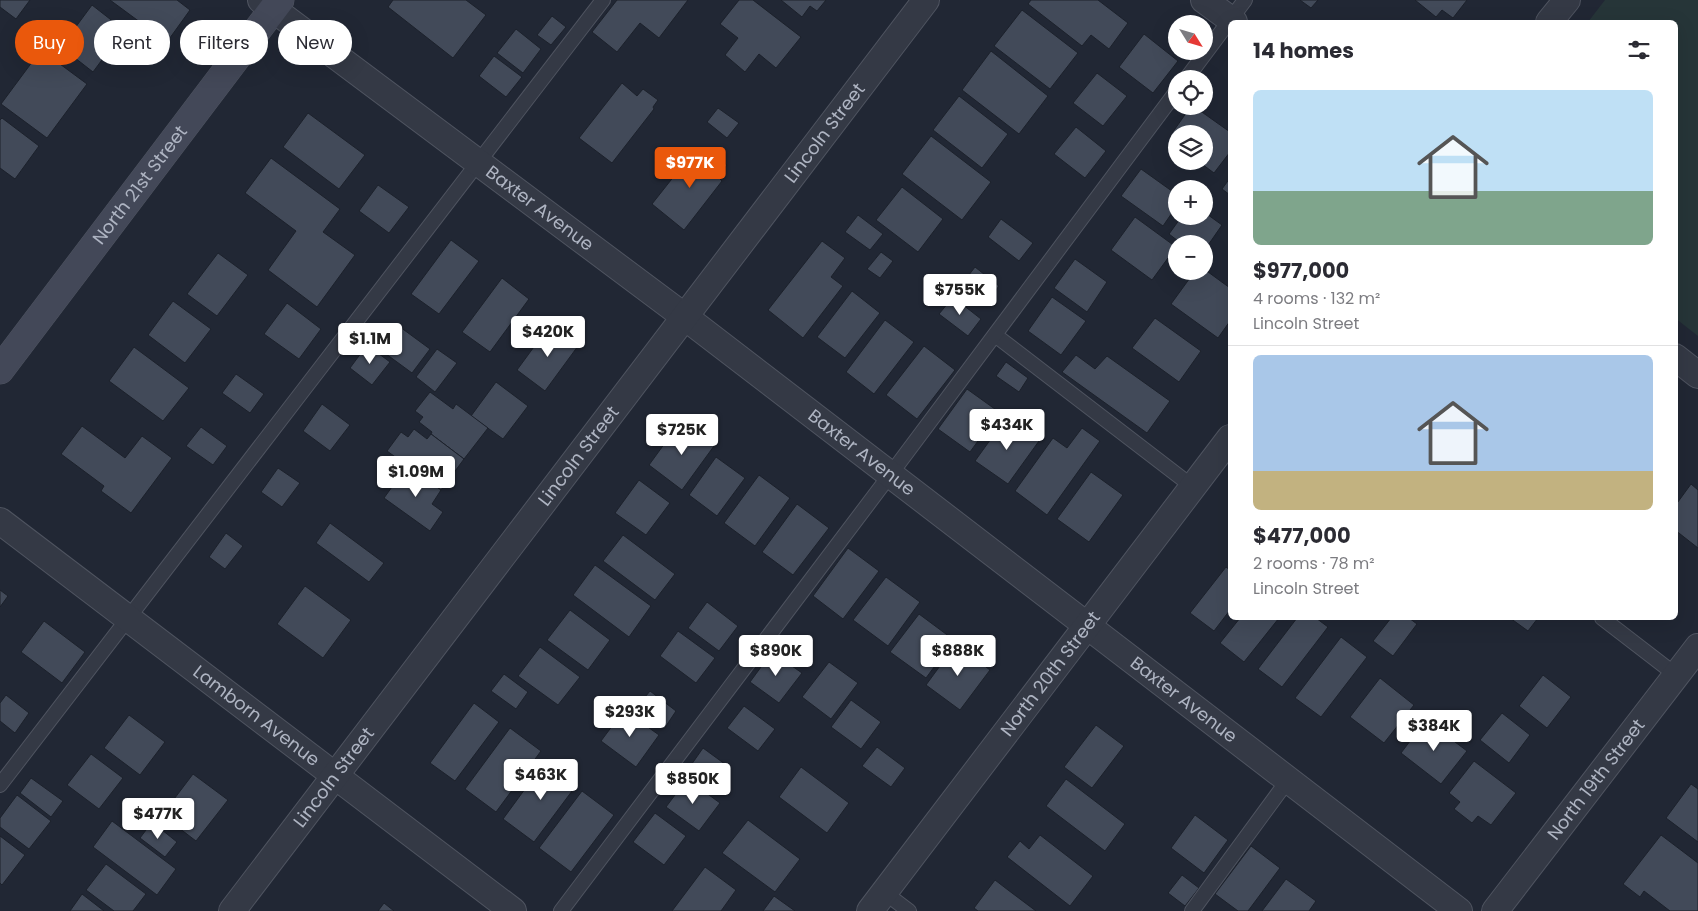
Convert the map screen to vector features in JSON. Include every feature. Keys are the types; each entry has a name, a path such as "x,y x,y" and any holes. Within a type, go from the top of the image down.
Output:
{"street":[{"name":"Lincoln Street","path":"232,911 926,0"},
{"path":"1204,0 1237,14"},
{"path":"1551,20 1567,0"},
{"name":"Baxter Avenue","path":"272,3 479,163 685,317 1459,911"},
{"name":"North 21st Street","path":"0,370 272,3"},
{"path":"1678,359 1698,375"},
{"name":"North 20th Street","path":"877,902 1228,441"},
{"name":"Lamborn Avenue","path":"0,522 512,911"},
{"name":"North 19th Street","path":"1496,911 1698,647"}],"lane":[{"path":"0,785 126,618 603,0"},
{"path":"1193,70 1228,25"},
{"path":"561,911 1168,103"},
{"path":"995,335 1192,487"},
{"path":"1605,620 1676,675"},
{"path":"1192,911 1288,780"},
{"path":"877,902 908,911"}],"shaded area":[{"path":"1605,0 1698,0 1698,336 1678,320 1678,20 1590,20"}],"building":[{"path":"0,0 30,0 16,19 0,7"},
{"path":"110,0 177,0 190,10 183,20 180,20 180,24 170,38 170,20 137,20"},
{"path":"393,0 466,0 486,15 453,58 388,7"},
{"path":"617,0 688,0 659,38 640,23 617,52 592,32"},
{"path":"739,0 753,0 801,37 776,68 759,54 745,72 725,55 738,38 720,24"},
{"path":"781,0 826,0 817,11 810,6 802,17"},
{"path":"1031,0 1098,0 1128,23 1109,49 1091,35 1082,46 1028,4"},
{"path":"1300,0 1318,0 1311,8"},
{"path":"1415,0 1467,0 1453,18 1442,10 1436,17"},
{"path":"92,5 111,20 94,20 94,65 98,65 93,72 84,65 84,20 81,20"},
{"path":"1022,10 1078,53 1050,89 994,46"},
{"path":"552,16 566,27 551,45 537,35"},
{"path":"516,29 541,49 523,73 497,53"},
{"path":"1144,34 1168,53 1168,60 1178,61 1171,70 1168,70 1168,74 1153,93 1119,67"},
{"path":"991,51 1048,96 1019,134 962,90"},
{"path":"494,56 522,77 506,97 479,76"},
{"path":"30,65 61,65 87,84 47,138 1,104"},
{"path":"1097,73 1127,96 1103,126 1073,103"},
{"path":"622,83 637,96 643,89 658,100 653,107 654,109 612,163 579,138"},
{"path":"959,96 1008,134 982,168 933,130"},
{"path":"718,108 739,123 727,138 707,122"},
{"path":"308,113 365,155 339,189 283,147"},
{"path":"1185,115 1206,115 1228,131 1228,155 1214,173 1210,170 1213,170 1213,125 1178,125"},
{"path":"2,118 39,146 15,179 0,168 0,120"},
{"path":"1076,127 1106,151 1085,178 1054,154"},
{"path":"931,136 991,182 962,220 902,174"},
{"path":"710,152 727,165 718,177 722,181 684,230 652,204 690,156 700,164"},
{"path":"271,158 340,209 323,232 355,255 317,307 268,270 296,231 245,193"},
{"path":"1141,169 1168,188 1168,219 1163,226 1121,196"},
{"path":"1228,181 1228,194 1222,189"},
{"path":"378,185 409,207 389,233 359,211"},
{"path":"902,187 943,219 918,252 876,220"},
{"path":"858,215 883,234 870,250 845,232"},
{"path":"1135,217 1168,241 1168,258 1152,280 1111,250"},
{"path":"1213,218 1222,225 1213,238 1213,235 1169,234 1176,225 1213,225"},
{"path":"1001,219 1033,243 1019,261 988,237"},
{"path":"451,240 479,261 439,314 411,294"},
{"path":"822,241 845,258 831,277 843,286 803,338 768,310"},
{"path":"881,252 893,261 880,278 867,269"},
{"path":"218,253 248,275 217,316 187,294"},
{"path":"1075,259 1107,282 1087,312 1054,288"},
{"path":"975,267 999,286 986,303 962,284"},
{"path":"1213,276 1228,287 1228,324 1218,338 1171,304 1188,280 1213,280"},
{"path":"502,278 529,299 490,352 462,332"},
{"path":"852,291 880,313 845,358 817,337"},
{"path":"953,297 981,319 968,336 939,314"},
{"path":"1052,297 1086,321 1061,355 1028,331"},
{"path":"173,301 211,329 185,363 148,335"},
{"path":"287,303 321,329 299,359 264,334"},
{"path":"1155,318 1201,351 1179,382 1132,348"},
{"path":"885,320 914,342 874,394 846,372"},
{"path":"550,325 578,346 545,391 517,370"},
{"path":"400,327 430,349 412,373 382,351"},
{"path":"367,345 390,362 372,385 350,368"},
{"path":"924,346 955,370 917,419 886,395"},
{"path":"134,347 189,388 163,421 109,381"},
{"path":"437,349 457,363 435,392 416,377"},
{"path":"1076,355 1095,369 1107,356 1170,401 1147,433 1062,372"},
{"path":"1006,362 1028,378 1019,392 996,376"},
{"path":"236,374 264,394 250,413 222,393"},
{"path":"496,382 528,406 503,439 471,416"},
{"path":"967,389 999,412 970,452 938,429"},
{"path":"430,392 453,409 456,404 488,428 464,459 431,434 432,432 419,422 423,417 415,411"},
{"path":"322,404 350,425 330,451 303,431"},
{"path":"1006,418 1039,441 1008,484 975,461"},
{"path":"681,421 714,446 682,490 649,465"},
{"path":"82,426 125,458 142,436 172,458 131,513 101,491 104,486 61,454"},
{"path":"201,427 227,446 213,465 186,446"},
{"path":"1082,428 1100,441 1047,515 1015,491 1053,438 1067,448"},
{"path":"414,429 427,439 431,434 464,459 441,490 387,451 401,432 408,437"},
{"path":"716,457 745,478 717,516 689,495"},
{"path":"407,466 441,490 432,504 443,512 430,531 384,498"},
{"path":"278,468 300,483 282,507 261,492"},
{"path":"1091,472 1123,495 1089,542 1057,519"},
{"path":"759,475 790,498 755,546 724,523"},
{"path":"639,480 670,503 646,535 615,513"},
{"path":"1691,484 1698,490 1698,548 1678,532 1678,502"},
{"path":"797,504 829,528 793,575 762,552"},
{"path":"330,523 384,563 369,582 316,543"},
{"path":"226,533 243,546 225,569 209,557"},
{"path":"623,535 675,574 655,600 603,561"},
{"path":"848,548 879,571 843,619 813,596"},
{"path":"595,565 651,606 629,637 573,595"},
{"path":"1226,567 1228,568 1228,613 1214,631 1190,613"},
{"path":"886,577 920,602 888,646 853,620"},
{"path":"305,586 351,620 323,658 277,624"},
{"path":"0,590 8,596 0,607"},
{"path":"707,602 738,626 719,651 688,628"},
{"path":"570,610 610,640 588,670 547,640"},
{"path":"919,614 954,640 926,678 890,652"},
{"path":"1238,620 1277,620 1244,662 1220,643"},
{"path":"1295,620 1319,620 1328,627 1282,687 1258,669"},
{"path":"1389,620 1412,620 1417,624 1393,656 1373,641"},
{"path":"1513,620 1536,620 1528,631"},
{"path":"44,621 85,652 62,683 21,652"},
{"path":"678,631 715,658 696,683 660,656"},
{"path":"1341,637 1367,657 1321,717 1295,698"},
{"path":"956,644 990,670 960,710 926,685"},
{"path":"540,647 580,677 558,705 518,676"},
{"path":"772,652 802,673 779,703 750,682"},
{"path":"829,662 858,683 831,719 802,697"},
{"path":"504,674 528,692 516,709 491,691"},
{"path":"1543,675 1571,697 1547,728 1519,706"},
{"path":"1380,678 1414,705 1384,743 1350,717"},
{"path":"650,691 676,711 664,729 636,708"},
{"path":"6,695 29,713 15,733 0,721 0,703"},
{"path":"851,700 881,722 861,749 831,727"},
{"path":"474,703 499,722 455,781 430,763"},
{"path":"744,706 775,729 758,751 727,728"},
{"path":"624,710 659,735 636,767 601,741"},
{"path":"1502,713 1530,735 1509,763 1480,740"},
{"path":"129,715 165,742 140,775 104,748"},
{"path":"1426,720 1467,751 1441,784 1401,753"},
{"path":"1096,725 1124,746 1092,788 1064,767"},
{"path":"510,728 541,751 496,812 465,789"},
{"path":"877,747 905,768 891,787 862,766"},
{"path":"703,748 729,767 714,787 689,768"},
{"path":"91,754 123,778 99,809 67,785"},
{"path":"547,759 578,783 534,842 503,819"},
{"path":"1474,761 1516,793 1491,825 1478,816 1472,823 1454,809 1460,802 1449,793"},
{"path":"801,767 849,803 827,833 779,797"},
{"path":"193,774 228,800 196,841 162,815"},
{"path":"31,778 63,801 51,817 20,793"},
{"path":"687,779 720,803 699,831 666,807"},
{"path":"1066,779 1125,824 1105,851 1046,806"},
{"path":"1691,784 1698,789 1698,842 1666,818"},
{"path":"582,791 614,815 571,872 539,848"},
{"path":"17,795 51,821 29,849 0,827 0,818"},
{"path":"655,813 686,836 664,865 633,842"},
{"path":"1195,815 1228,840 1204,873 1171,848"},
{"path":"748,820 800,859 775,892 722,853"},
{"path":"112,821 176,869 157,895 93,847"},
{"path":"152,822 177,842 165,857 140,838"},
{"path":"1040,835 1093,876 1070,906 1007,857 1020,841 1029,849"},
{"path":"1661,835 1698,863 1698,911 1670,911 1644,891 1640,897 1623,884"},
{"path":"0,836 25,855 2,885 0,883"},
{"path":"1251,846 1280,868 1248,911 1238,911 1215,894"},
{"path":"106,864 146,894 133,911 114,911 86,890"},
{"path":"705,867 736,890 721,911 672,911"},
{"path":"1182,875 1199,888 1185,906 1168,893"},
{"path":"1286,879 1316,901 1309,911 1262,911"},
{"path":"995,880 1036,911 978,911 974,908"},
{"path":"82,894 104,911 70,911"},
{"path":"774,896 795,911 763,911"},
{"path":"384,903 394,911 378,911"}]}
